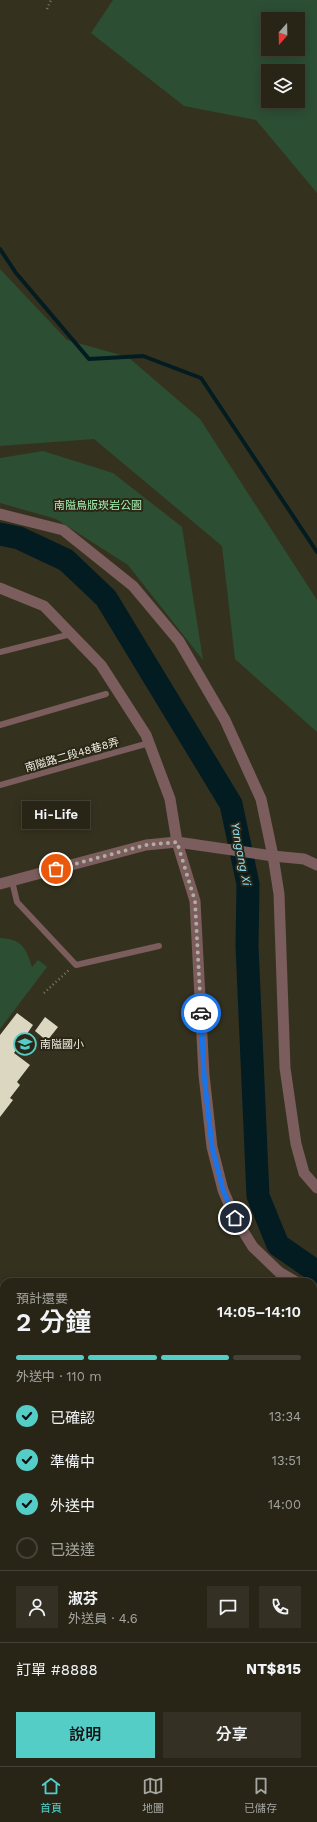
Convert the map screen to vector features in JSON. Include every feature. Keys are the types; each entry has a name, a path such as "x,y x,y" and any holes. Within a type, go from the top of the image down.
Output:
{"street":[{"path":"0,514 63,530 133,586 179,641 225,720 261,799 273,856 279,894 285,1068 296,1144 304,1173 317,1188"},
{"path":"0,588 44,606 101,665 146,735 170,799 177,842 195,901 204,1075 212,1147 223,1190 235,1218 253,1247 279,1272 289,1278"},
{"path":"0,884 146,845 177,842 304,859 317,865"}],"lane":[{"path":"0,652 71,634"},
{"path":"0,725 106,694"},
{"name":"南隘路二段48巷8弄","path":"0,785 149,743"},
{"path":"12,881 17,902 76,965 159,946"}],"path":[{"path":"47,9 51,0"},
{"path":"44,992 76,965"}],"green space":[{"path":"113,0 317,0 317,193 256,120 184,106 91,33"},
{"path":"0,269 67,340 128,357 200,419 317,600 317,732 235,659 222,546 94,439 0,446"},
{"name":"南隘烏版崁岩公園","path":"43,451 113,473 182,527 203,660 128,565 56,519 0,503 0,458"},
{"path":"0,938 13,940 22,946 28,955 32,967 38,960 47,967 0,1029"}],"building":[{"path":"17,1013 33,1025 14,1053 30,1065 17,1082 20,1085 10,1098 13,1100 0,1117 0,1035"},
{"path":"45,1017 58,1027 47,1041 35,1031"}],"waterway":[{"path":"0,249 16,273 89,359 143,356 201,378 317,552"},
{"name":"Yangang Xi","path":"0,534 19,538 66,560 106,598 231,804 248,884 247,946 258,1196 278,1245 317,1272"}],"way so far":[{"path":"56,869 146,845 177,842 195,901 201,1013"}],"place":[{"name":"Hi-Life","path":"56,869"},
{"name":"南隘國小","path":"25,1044"}],"route":[{"path":"201,1013 204,1075 212,1147 223,1190 235,1218"}]}
